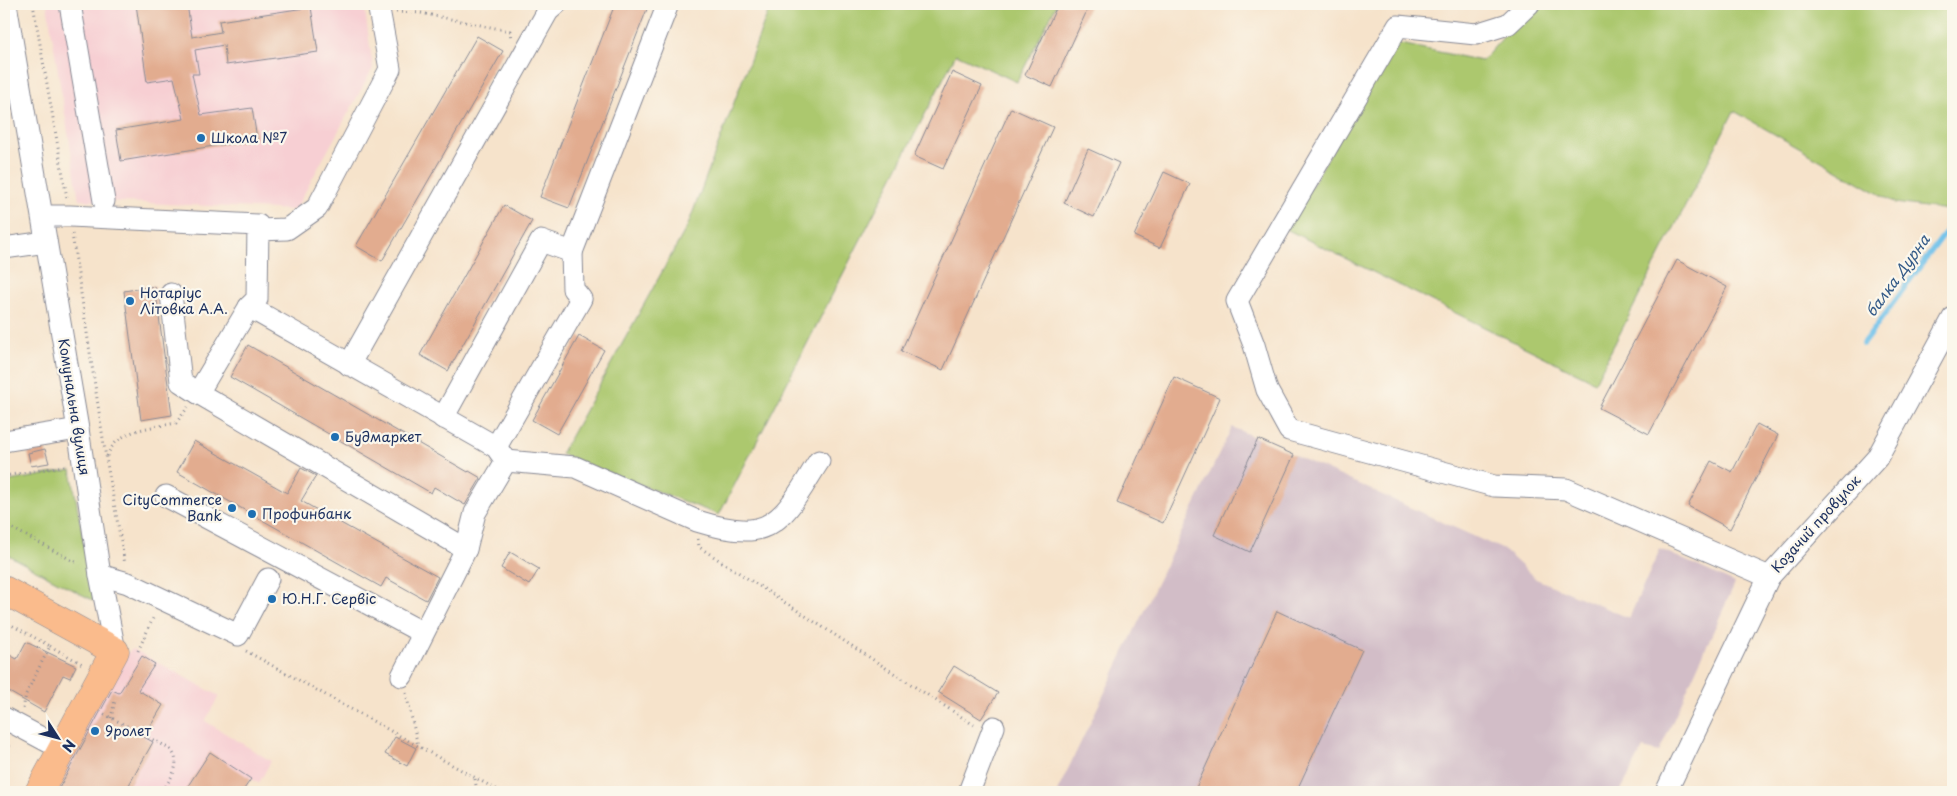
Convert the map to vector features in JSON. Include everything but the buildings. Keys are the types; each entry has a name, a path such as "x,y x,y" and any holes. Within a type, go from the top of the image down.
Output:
{"main road":[{"path":"4,590 115,651 39,792"}],"street":[{"name":"Комунальна вулиця","path":"6,4 78,429 100,574 115,651"},
{"path":"70,4 104,201"},
{"path":"349,365 524,52 548,11 556,4"},
{"path":"402,676 466,550 476,513 501,454 581,299 572,289 572,252 668,4"},
{"path":"1529,4 1508,24 1476,34 1398,26 1237,301 1254,345 1267,390 1288,430 1494,486 1566,489 1769,577"},
{"path":"258,230 287,229 317,208 390,69 379,8"},
{"path":"42,216 258,224 257,299 249,307 198,393"},
{"path":"443,418 541,241 572,252"},
{"path":"4,248 46,242"},
{"path":"171,294 181,382 466,550"},
{"path":"249,307 443,418 501,454 575,467 697,521 717,526 751,530 772,523 786,511 819,461"},
{"name":"Козачий провулок","path":"1666,792 1769,577 1877,458 1953,318"},
{"path":"4,441 78,429"},
{"path":"166,496 423,633"},
{"path":"100,574 128,583 238,635 268,579"},
{"path":"12,722 62,750"},
{"path":"969,792 985,727"}],"path":[{"path":"33,4 70,216 106,458 128,583"},
{"path":"379,8 421,13 510,31 512,46 524,52"},
{"path":"106,458 126,433 176,423 198,393"},
{"path":"4,476 106,458"},
{"path":"697,521 699,547 985,727"},
{"path":"4,524 100,574"},
{"path":"4,621 50,646 12,722 4,755"},
{"path":"245,651 501,792"},
{"path":"402,676 418,746"},
{"path":"103,713 169,748 175,754 177,761 175,769 162,792"},
{"path":"475,779 477,792"}],"shaded area":[{"name":"Школа №7","path":"47,4 364,4 373,68 295,210 79,200"},
{"path":"1232,427 1504,550 1536,579 1629,618 1660,549 1735,583 1659,752 1643,748 1620,792 1057,792"},
{"path":"133,649 219,696 205,721 271,761 259,783 251,779 242,792 47,792 119,659"}],"green space":[{"path":"771,4 1057,4 1017,82 956,54 719,515 561,454 688,225"},
{"path":"1533,4 1953,4 1953,196 1948,210 1895,203 1734,111 1595,382 1286,229 1396,43 1482,61"},
{"path":"71,470 94,601 4,553 4,482"}],"waterway":[{"name":"балка Дурна","path":"1863,344 1953,222"}],"place":[{"name":"Школа №7","path":"201,138"},
{"name":"Нотаріус Літовка А.А.","path":"130,301"},
{"name":"Будмаркет","path":"335,437"},
{"name":"CityCommerce Bank","path":"232,508"},
{"name":"Профинбанк","path":"252,514"},
{"name":"Ю.Н.Г. Сервіс","path":"272,599"},
{"name":"9ролет","path":"95,731"}]}
